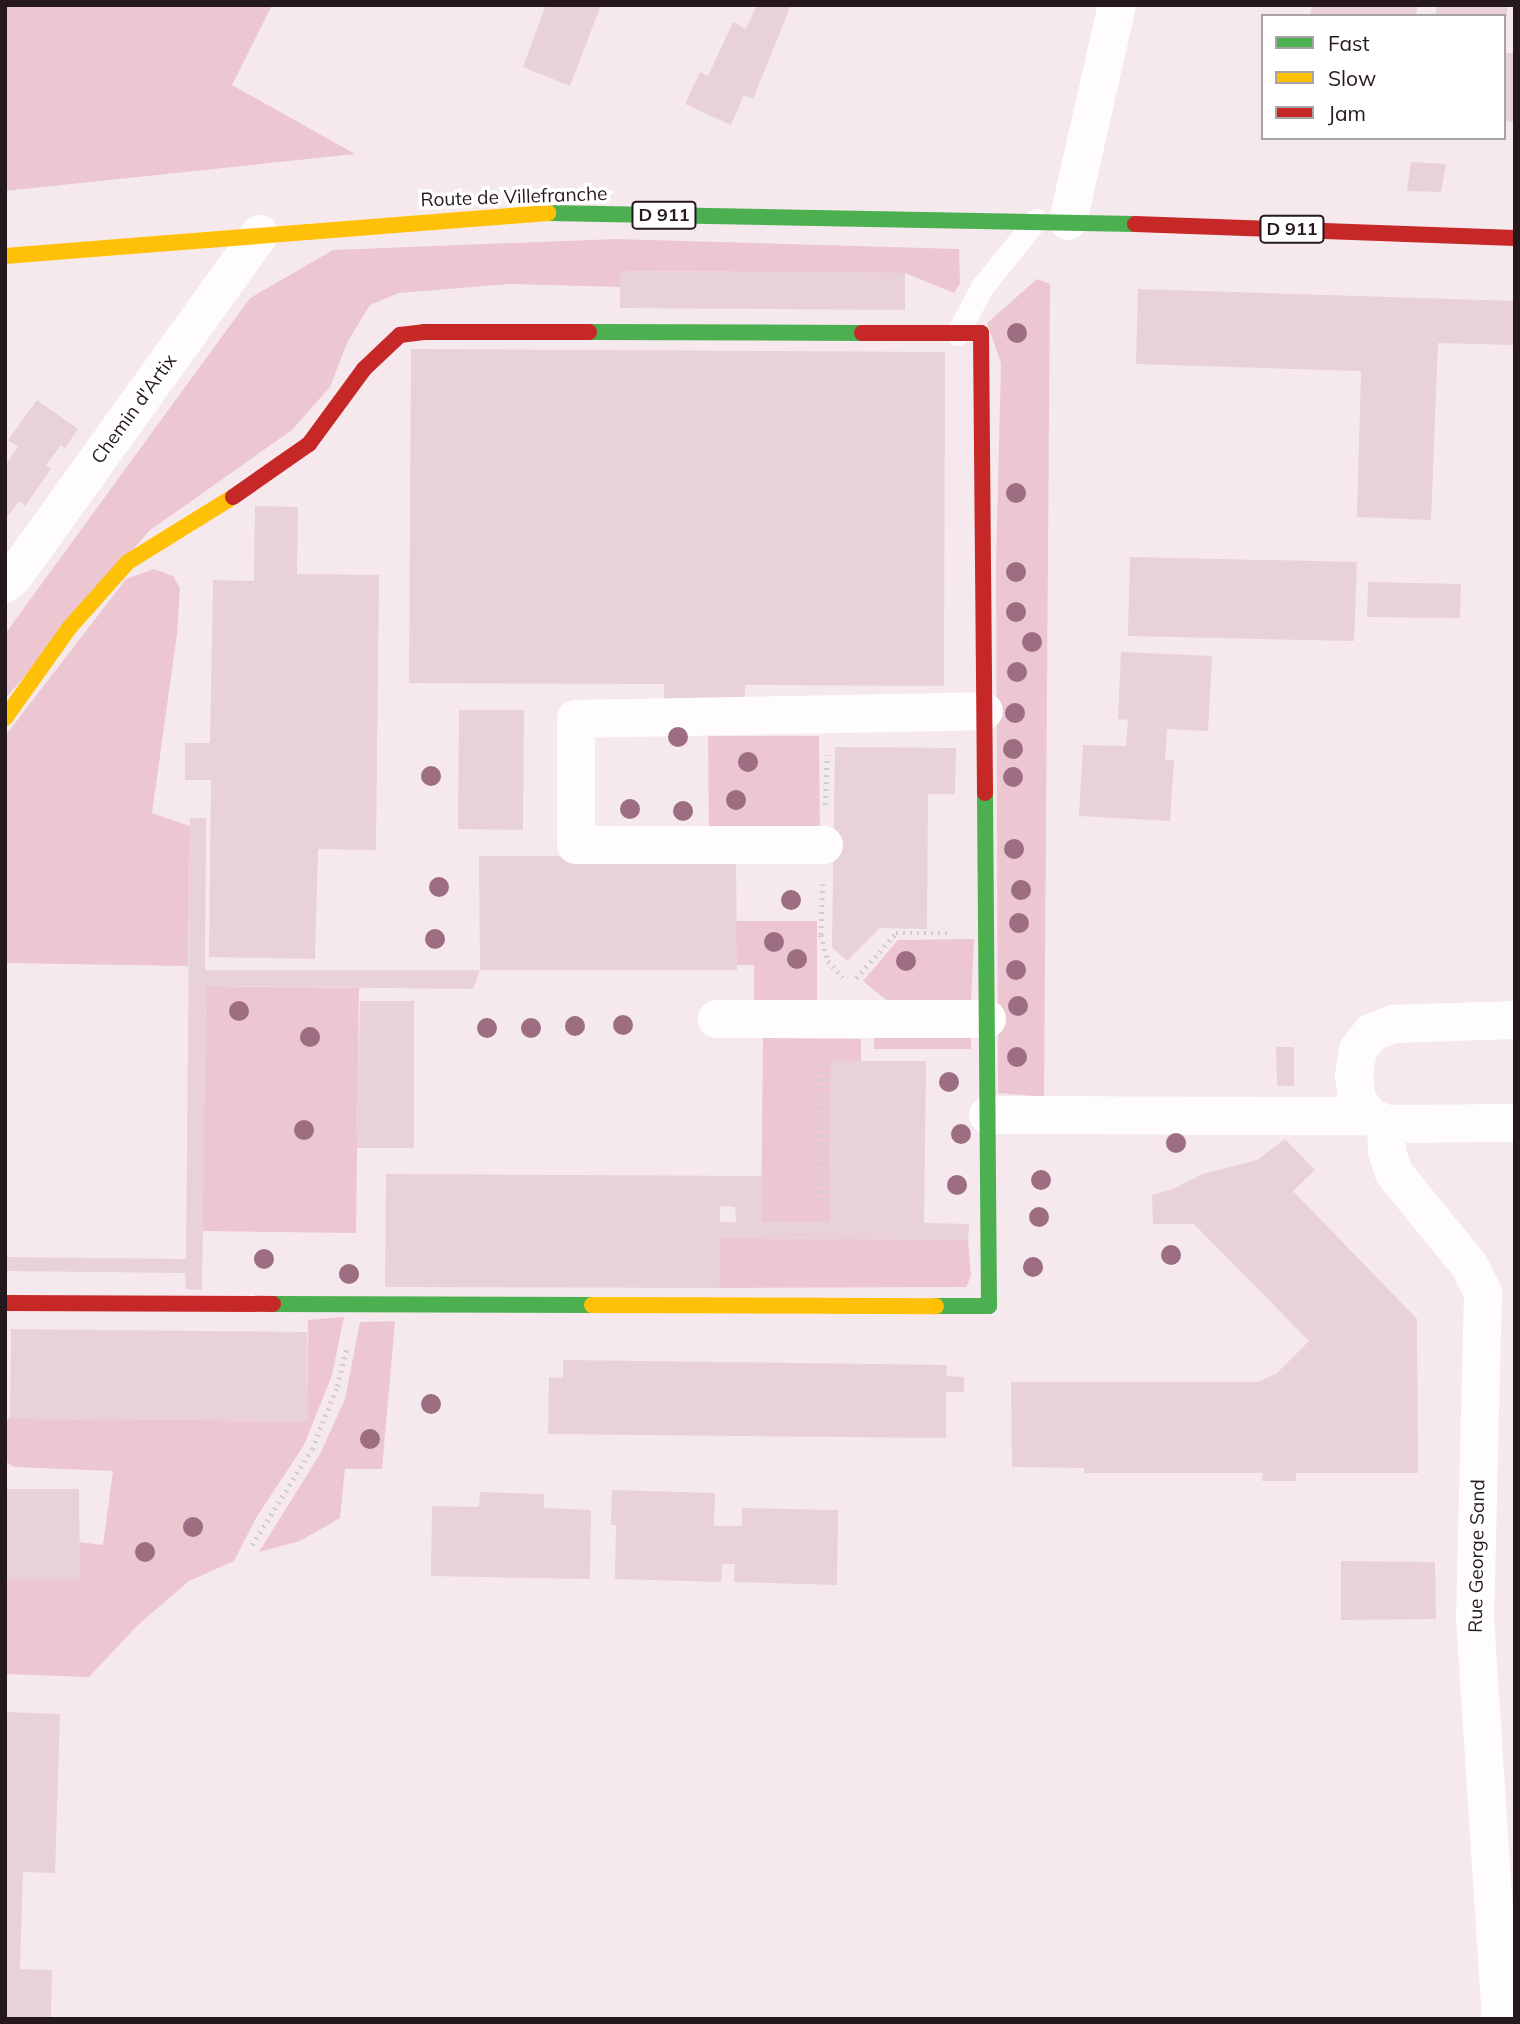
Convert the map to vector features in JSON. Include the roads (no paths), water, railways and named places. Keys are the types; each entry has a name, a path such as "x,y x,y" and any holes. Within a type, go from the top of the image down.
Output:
{"street":[{"path":"1052,220 1117,5"},
{"name":"Route de Villefranche","path":"5,256 544,213 1052,220"},
{"name":"D 911","path":"1052,220 1515,237"},
{"name":"Chemin d'Artix","path":"5,583 14,576 260,234"},
{"path":"5,718 70,627 128,562 248,487 309,444 364,369 400,335 424,332 981,333 989,1306 5,1303"},
{"path":"824,845 576,845 576,719 984,711"},
{"path":"717,1019 987,1019"},
{"name":"Rue George Sand","path":"1502,2019 1475,1618 1483,1292 1469,1265 1394,1173 1378,1120 1357,1100 1354,1075 1359,1050 1371,1033 1393,1024 1515,1020"},
{"path":"988,1115 1515,1123"}],"lane":[{"path":"957,334 982,287 1052,220"}]}
